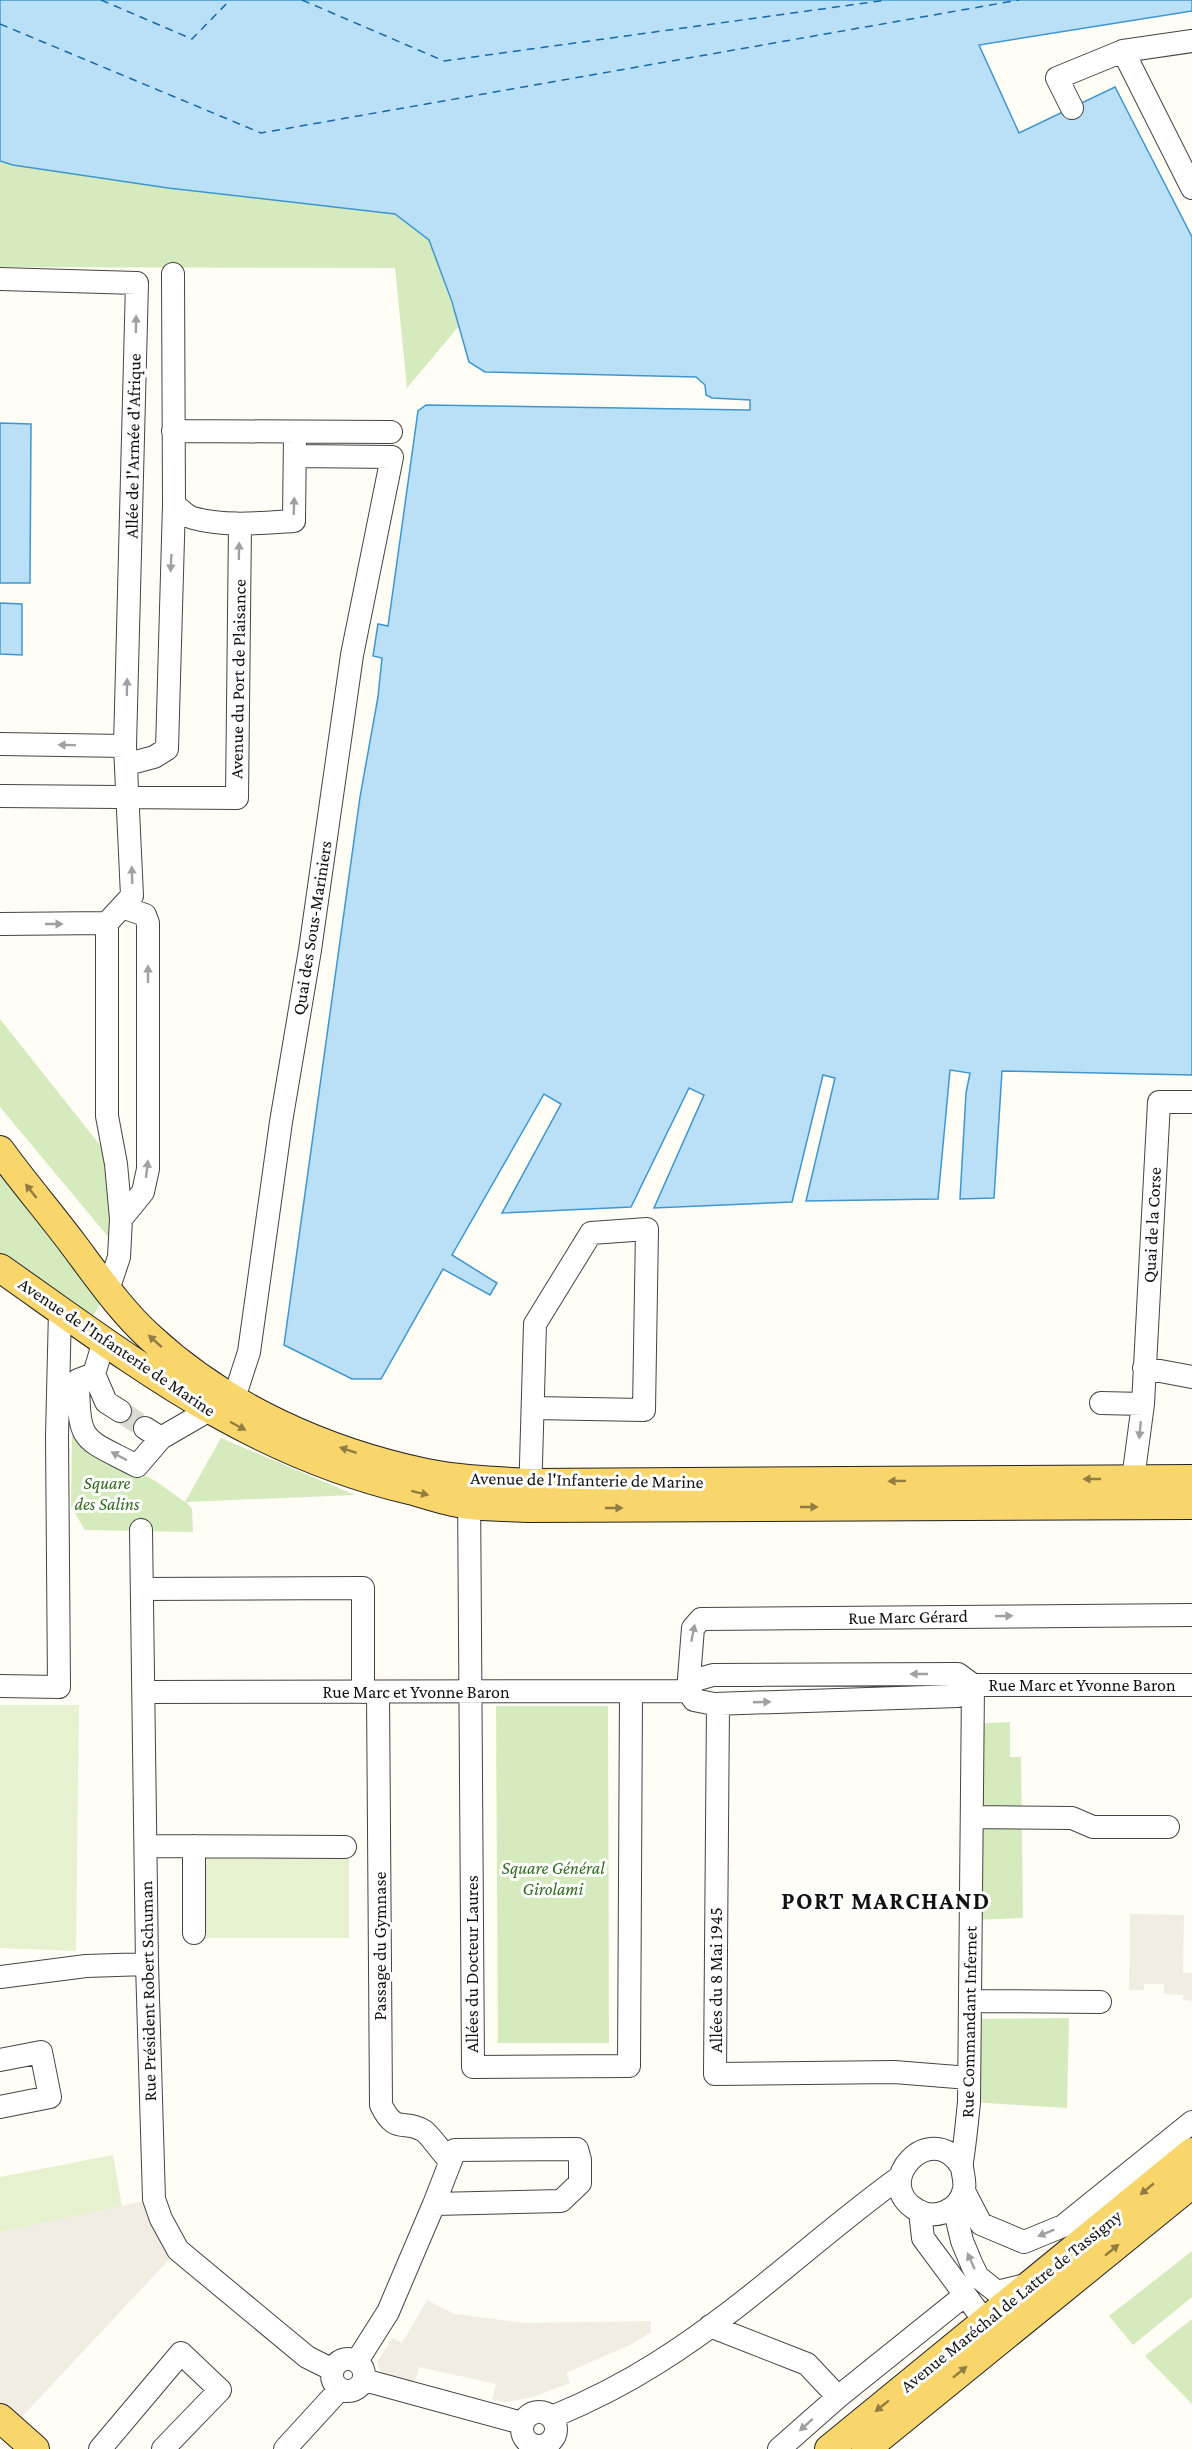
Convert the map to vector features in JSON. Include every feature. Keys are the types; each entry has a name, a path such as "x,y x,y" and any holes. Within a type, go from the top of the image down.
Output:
{"main road":[{"name":"Avenue de l'Infanterie de Marine","path":"0,1150 108,1290 150,1337 200,1379 219,1404 255,1436 319,1464 368,1481 530,1496 1192,1505"},
{"name":"Avenue de l'Infanterie de Marine","path":"0,1268 104,1341 219,1404"},
{"name":"Avenue de l'Infanterie de Marine","path":"530,1496 1192,1479"},
{"name":"Avenue Maréchal de Lattre de Tassigny","path":"866,2449 1005,2315 1034,2283 1192,2152"},
{"name":"Avenue Maréchal de Lattre de Tassigny","path":"829,2449 1005,2315 1192,2184"},
{"path":"4,2428 35,2449"}],"street":[{"path":"1072,108 1057,78 1123,51 1192,41"},
{"path":"1123,51 1192,188"},
{"path":"0,744 154,757 167,749 174,504 173,274"},
{"name":"Allée de l'Armée d'Afrique","path":"0,279 136,283 127,755"},
{"path":"173,431 391,432"},
{"path":"174,504 191,517 240,524 294,521 295,432"},
{"name":"Quai des Sous-Mariniers","path":"219,1404 238,1386 249,1352 281,1122 310,950 352,655 392,457 295,456"},
{"name":"Avenue du Port de Plaisance","path":"0,796 129,799 237,798 240,524"},
{"path":"108,1290 120,1257 121,1219 116,1164 107,1116 115,915 132,896 127,755"},
{"path":"0,924 115,915 145,915 148,923 148,1169 143,1192 121,1219"},
{"name":"Quai de la Corse","path":"1144,1385 1159,1102 1192,1102"},
{"path":"530,1496 533,1408 536,1324 591,1233 647,1229 644,1410 533,1408"},
{"path":"0,1686 59,1687 57,1436 60,1310"},
{"path":"104,1341 94,1374 106,1402 120,1412"},
{"path":"94,1374 78,1380 78,1421 87,1440 137,1466 153,1433 219,1404"},
{"path":"1101,1403 1144,1385 1192,1377"},
{"path":"1134,1479 1144,1385"},
{"path":"469,1492 471,1691"},
{"name":"Rue Président Robert Schuman","path":"141,1530 147,1964 151,2160 154,2199 160,2219 178,2250 336,2379"},
{"name":"Passage du Gymnase","path":"142,1589 363,1588 370,1692 381,2105 388,2119 396,2124 425,2132 450,2161"},
{"name":"Rue Marc Gérard","path":"688,1691 693,1628 701,1619 1192,1614"},
{"name":"Rue Marc et Yvonne Baron","path":"688,1691 695,1680 713,1675 958,1674 973,1685 1192,1685"},
{"name":"Rue Marc et Yvonne Baron","path":"688,1691 694,1700 718,1704 958,1696 973,1685"},
{"name":"Rue Commandant Infernet","path":"961,2166 966,2142 969,2078 973,1685"},
{"name":"Allées du Docteur Laures","path":"471,1691 473,2067 629,2066 631,1693"},
{"name":"Rue Marc et Yvonne Baron","path":"144,1692 631,1693 688,1691"},
{"name":"Allées du 8 Mai 1945","path":"718,1704 715,2073 894,2072 969,2078"},
{"path":"972,1817 1072,1818 1093,1827 1168,1827"},
{"path":"146,1846 345,1848"},
{"path":"194,1846 194,1934"},
{"path":"0,1977 86,1966 147,1964"},
{"path":"970,2001 1100,2002"},
{"path":"0,2060 41,2052 50,2097 0,2107"},
{"path":"959,2199 981,2224 1024,2242 1063,2226 1192,2122"},
{"name":"Rue Commandant Infernet","path":"944,2151 966,2142"},
{"path":"285,2449 336,2379 356,2390 361,2370 434,2204 454,2150 577,2149 580,2160 580,2182 561,2201 434,2204"},
{"path":"926,2150 944,2151 961,2166 965,2181 959,2199 962,2241 978,2277 1005,2315 965,2295 923,2238 908,2196 906,2163 914,2155 926,2150"},
{"path":"552,2417 590,2400 658,2363 710,2326 866,2201 908,2196 934,2215 959,2199"},
{"path":"779,2449 838,2397 965,2295"},
{"path":"710,2326 807,2364 838,2397"},
{"path":"100,2449 181,2352 220,2390 164,2449"},
{"path":"361,2370 522,2423"},
{"path":"532,2412 541,2412 552,2417 556,2428 555,2445 542,2446 529,2443 522,2434 522,2423 532,2412"}],"green space":[{"path":"0,161 13,165 395,214 429,239 459,326 407,388 395,268 0,267"},
{"path":"0,1019 111,1159 110,1239 0,1107"},
{"path":"0,1150 108,1290 86,1328 0,1268"},
{"name":"Square des Salins","path":"72,1435 157,1482 185,1502 221,1438 355,1495 186,1502 192,1509 193,1532 85,1530 71,1507"},
{"path":"0,1705 79,1705 76,1951 0,1948"},
{"name":"Square Général Girolami","path":"496,1706 608,1706 609,2043 498,2043"},
{"path":"1010,1722 1010,1757 1021,1757 1023,1918 970,1920 972,1724"},
{"path":"202,1855 349,1856 349,1938 202,1938"},
{"path":"1069,2018 1067,2108 969,2102 970,2019"},
{"path":"113,2155 122,2206 0,2232 0,2177"},
{"path":"1192,2251 1192,2297 1133,2345 1109,2316"},
{"path":"1192,2319 1192,2404 1145,2356"}],"shaded area":[{"path":"1130,1914 1184,1915 1183,1973 1192,1973 1192,2001 1183,2000 1183,1995 1164,1994 1164,1984 1144,1984 1144,1990 1129,1990"},
{"path":"154,2199 178,2250 18,2421 0,2405 0,2232"},
{"path":"427,2300 455,2314 526,2323 651,2321 651,2332 630,2345 566,2373 570,2383 533,2397 507,2402 492,2400 496,2384 419,2367 414,2383 381,2373 377,2362 393,2338 402,2343"}],"water":[{"path":"0,0 1192,0 1192,11 979,45 1019,133 1115,87 1192,237 1192,1075 1002,1071 994,1198 960,1199 966,1093 970,1073 950,1070 938,1199 806,1201 835,1078 823,1075 792,1202 654,1208 704,1095 689,1088 631,1207 502,1213 561,1104 544,1094 452,1255 497,1283 490,1295 443,1269 381,1379 352,1379 284,1345 360,797 378,697 382,658 373,656 378,624 388,626 418,411 426,405 750,410 750,400 712,398 706,395 705,385 696,377 485,372 469,362 452,302 429,240 395,214 168,188 13,165 0,161"},
{"path":"0,423 31,424 30,583 0,583"},
{"path":"0,603 22,604 22,655 0,654"}],"ferry route":[{"path":"101,0 192,39 230,0"},
{"path":"302,0 444,61 887,0"},
{"path":"0,24 261,133 1019,0"}],"tunnel":[{"path":"120,1411 145,1428"}],"district":[{"name":"PORT MARCHAND","path":"886,1900"}]}
